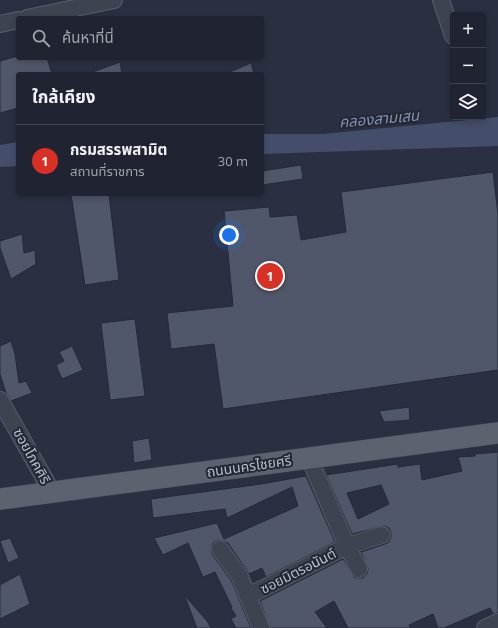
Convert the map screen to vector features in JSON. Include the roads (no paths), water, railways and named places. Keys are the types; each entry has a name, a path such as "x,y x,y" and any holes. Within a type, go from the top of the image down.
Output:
{"main road":[{"name":"ถนนนครไชยศรี","path":"0,499 498,433"}],"street":[{"path":"37,16 114,0"},
{"path":"441,0 450,27"},
{"path":"0,24 16,20"},
{"name":"ซอยโภคศิริ","path":"0,400 4,417 52,492"},
{"name":"ซอยมิตรอนันต์","path":"309,458 359,570"},
{"name":"ซอยมิตรอนันต์","path":"248,596 347,546 382,535"},
{"name":"ซอยมิตรอนันต์","path":"220,549 240,577 261,628"},
{"path":"484,628 498,622"}],"water":[{"path":"498,117 498,146 264,154 264,134 323,134 467,120 486,120 486,118"},
{"path":"16,142 16,166 0,167 0,145"}],"place":[{"name":"กรมสรรพสามิต","path":"270,276"}],"water label":[{"name":"คลองสามเสน","path":"379,119"}]}
